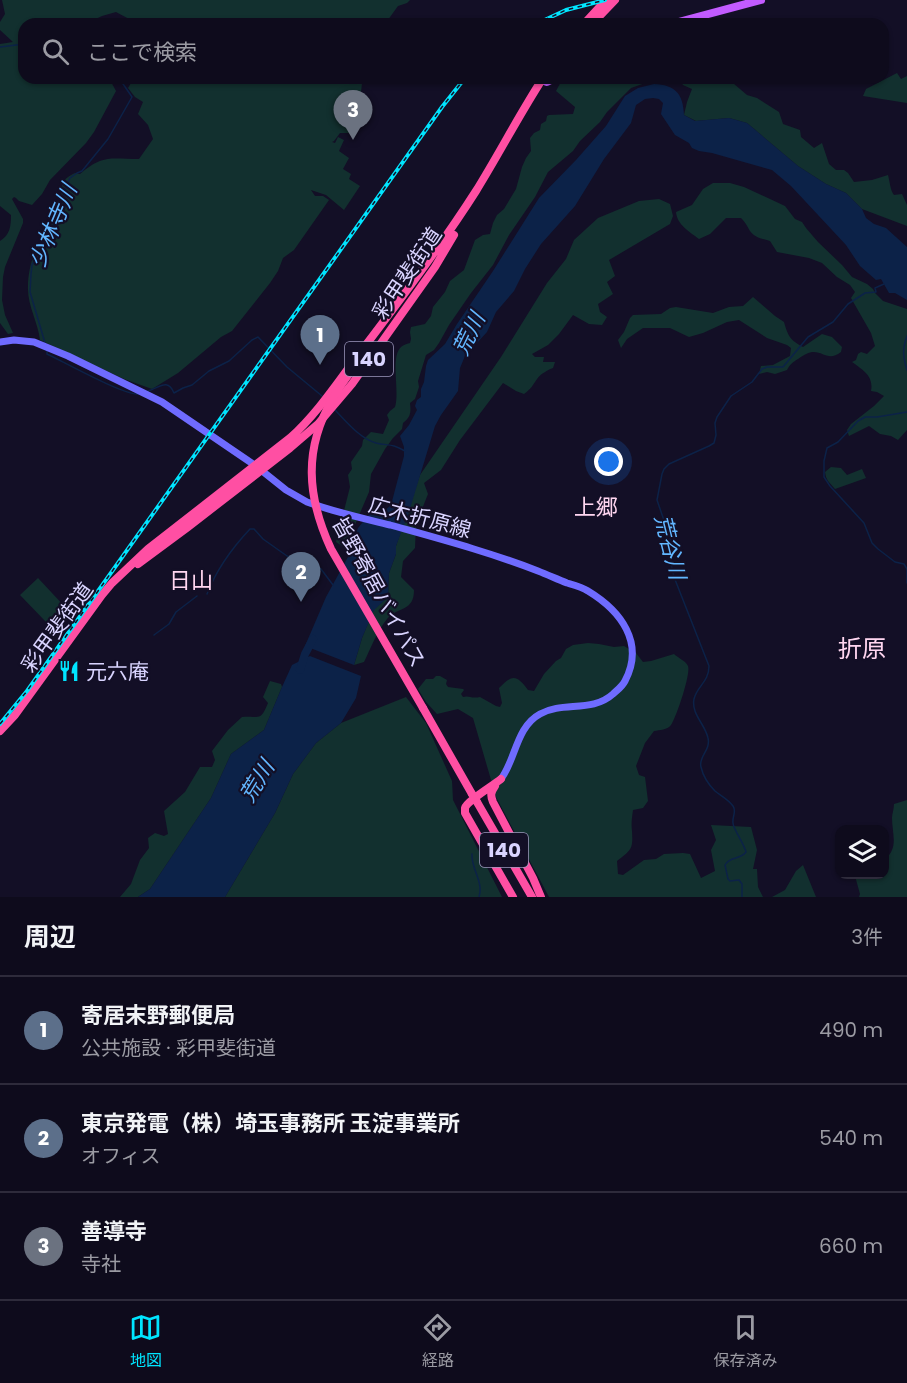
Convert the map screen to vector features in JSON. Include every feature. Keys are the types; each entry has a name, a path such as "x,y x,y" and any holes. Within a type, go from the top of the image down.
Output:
{"highway":[{"path":"591,18 608,2"},
{"path":"596,18 608,2"},
{"name":"彩甲斐街道","path":"0,731 19,710 112,583 156,551 258,468 301,429 444,243 487,183 544,84"},
{"name":"彩甲斐街道","path":"258,468 301,440 333,407 352,384 435,267 444,243"},
{"name":"皆野寄居バイパス","path":"444,243 334,396 319,427 314,447 312,468 314,503 319,522 331,549 532,897"},
{"path":"322,404 326,407 333,407"},
{"path":"501,778 469,803 465,808 465,813 513,897"},
{"path":"501,778 492,791 491,798 541,897"}],"main road":[{"path":"694,18 761,0"},
{"name":"広木折原線","path":"0,342 14,339 34,342 148,394 300,499 321,507 490,554 584,588 596,596 618,616 632,642 631,667 625,682 609,698 600,702 587,706 551,709 532,719 524,729 512,761 501,778"}],"green space":[{"path":"2,0 410,0 398,6 389,18 127,18 116,12 98,18 18,18 18,84 112,84 116,91 86,143 50,180 32,205 14,197 12,199 23,223 3,277 2,300 5,315 13,333 8,334 0,323 0,241 6,236 11,223 11,215 0,206 0,44 13,42 0,30 0,22 5,14"},
{"path":"897,73 901,79 907,76 907,103 863,96 866,89 876,84 889,84 889,77"},
{"path":"130,84 362,84 357,129 349,133 340,133 332,142 335,143 338,137 344,140 339,151 349,158 343,169 351,174 349,179 360,186 344,210 326,195 311,190 315,196 323,196 329,200 294,250 283,258 270,283 232,331 221,337 178,373 152,389 124,379 40,340 28,293 33,258 57,214 64,181 75,173 80,174 101,160 139,159 153,139 148,125 138,114 143,102 135,97 128,88"},
{"path":"560,84 642,84 631,88 573,151 548,172 493,265 471,293 434,350 426,355 415,399 410,403 409,416 403,423 402,429 385,449 371,474 369,492 345,548 336,542 350,487 348,475 352,469 351,462 362,446 363,440 371,432 383,434 389,420 387,415 395,407 398,352 402,346 410,343 411,327 425,324 450,281 464,270 475,240 490,234 497,215 504,209 516,189 522,167 531,151 530,138 540,130 547,116 573,114 575,107 556,91"},
{"path":"734,84 747,95 757,98 779,112 783,124 800,130 801,137 814,148 822,143 829,164 836,170 844,170 854,182 888,175 894,195 902,194 907,205 907,226 862,209 846,193 826,184 798,166 747,123 729,118 696,121 684,115 692,89 683,85"},
{"path":"713,183 730,183 744,187 785,206 852,277 867,284 883,301 907,309 907,430 898,440 880,434 869,426 849,436 847,430 884,396 871,391 869,377 852,362 856,360 858,354 861,352 867,354 875,346 871,333 851,298 855,292 850,285 822,263 777,252 770,241 752,233 741,218 726,218 710,234 699,239 692,234 681,224 676,212 692,205 703,189"},
{"path":"659,199 670,204 673,216 670,224 609,260 615,276 607,282 613,294 598,304 600,312 607,317 602,325 589,324 573,315 548,345 532,354 535,357 544,357 543,362 555,362 553,368 540,375 524,394 503,383 460,440 441,470 424,483 428,494 416,524 415,548 403,561 401,577 414,590 413,597 408,605 387,619 364,662 354,665 374,609 388,597 389,573 396,554 396,546 420,475 501,357 547,283 566,259 574,240 598,218 639,201"},
{"path":"753,297 784,322 792,340 803,347 822,334 832,337 842,347 841,352 829,356 810,352 793,362 787,370 775,374 767,372 759,374 761,366 773,365 790,356 791,348 767,338 739,320 727,322 689,337 670,328 643,328 627,339 621,348 618,340 633,315 661,314 676,307 713,313 729,307 743,306"},
{"path":"831,467 841,468 847,475 862,469 866,478 835,489 828,481 825,472"},
{"path":"38,578 66,608 46,622 20,595"},
{"path":"588,643 614,647 624,646 636,653 643,662 674,654 688,666 685,686 671,725 663,730 654,731 645,743 636,766 639,775 645,777 648,801 643,808 633,810 632,845 629,851 617,861 618,874 623,875 644,860 656,859 664,854 683,853 690,854 701,878 715,871 711,850 716,840 711,825 751,827 757,850 753,869 757,869 758,887 763,897 549,897 496,797 473,718 458,709 437,714 418,689 426,679 440,676 447,680 448,687 463,689 461,694 463,697 480,697 500,707 502,703 499,688 507,681 517,679 528,690 534,691 544,674 561,658 566,649 573,645"},
{"path":"270,681 281,684 282,687 264,730 231,754 211,798 150,889 138,897 120,897 131,884 140,860 149,848 148,838 155,833 164,836 168,834 164,811 185,792 200,767 212,767 215,760 212,751 228,730 242,717 261,716 268,703 263,697"},
{"path":"406,697 426,723 452,781 453,800 502,897 225,897 275,813 293,774 316,743 341,723"},
{"path":"907,800 907,897 859,897 856,879 889,879 889,855 894,840 892,818 894,804"},
{"path":"803,865 816,897 772,897 785,890 796,871"}],"water":[{"path":"654,84 672,88 680,96 684,115 695,121 729,118 747,123 798,166 826,184 846,193 862,209 866,218 886,228 907,247 907,300 895,293 889,293 881,279 876,280 860,266 846,245 791,186 772,170 692,148 689,143 675,135 661,114 663,103 659,99 645,99 636,105 631,123 604,159 575,206 541,244 514,291 496,312 487,332 465,356 460,368 458,391 435,426 409,512 396,546 396,554 389,573 388,597 374,610 354,665 305,646 326,597 348,557 358,528 370,513 382,513 391,505 404,456 400,436 417,410 415,406 421,397 428,360 445,344 539,198 606,126 625,96 638,88"},
{"path":"310,656 361,676 356,698 341,723 316,743 293,774 275,813 225,897 138,897 150,889 211,798 231,754 264,730 292,665"}],"waterway":[{"name":"少林寺川","path":"0,47 18,45"},
{"name":"少林寺川","path":"45,343 30,292 32,265 49,236 70,178 82,171 108,139 132,97 123,84"},
{"name":"荒谷川","path":"742,897 742,884 739,880 730,881 728,879 725,865 746,852 733,826 734,808 729,801 715,791 701,767 701,760 708,746 708,738 694,709 694,699 707,676 709,666 674,577 670,538 657,500 662,474 669,464 714,443 717,417 731,396 752,382 762,369 783,367 808,337 833,322 848,304 865,293 876,292 875,288 884,284"},
{"path":"907,336 904,345 907,370"},
{"name":"少林寺川","path":"148,391 166,385 172,388 174,393 192,385 209,371 229,361 258,337 287,367 322,396"},
{"name":"少林寺川","path":"47,350 47,354 93,377 130,393 138,394"},
{"name":"少林寺川","path":"334,409 353,429 370,441 405,451"},
{"path":"907,412 865,417 858,421 838,442 827,448 824,461 824,477 830,486 864,523 872,543 895,562 904,564 907,569 907,583"},
{"path":"207,594 226,560 250,529 254,529 263,539 287,556 321,569 333,585"},
{"path":"154,635 169,624 176,612 197,596"},
{"name":"荒川","path":"300,670 313,639"},
{"path":"472,854 480,886 479,897"}],"railway":[{"path":"549,18 566,10 605,0"},
{"path":"0,724 27,691 460,84"}],"place":[{"name":"善導寺","path":"353,140"},
{"name":"寄居末野郵便局","path":"320,365"},
{"name":"東京発電（株）埼玉事務所 玉淀事業所","path":"301,602"},
{"name":"元六庵","path":"69,671"}],"district":[{"name":"上郷","path":"596,507"},
{"name":"日山","path":"191,580"},
{"name":"折原","path":"862,648"}]}
